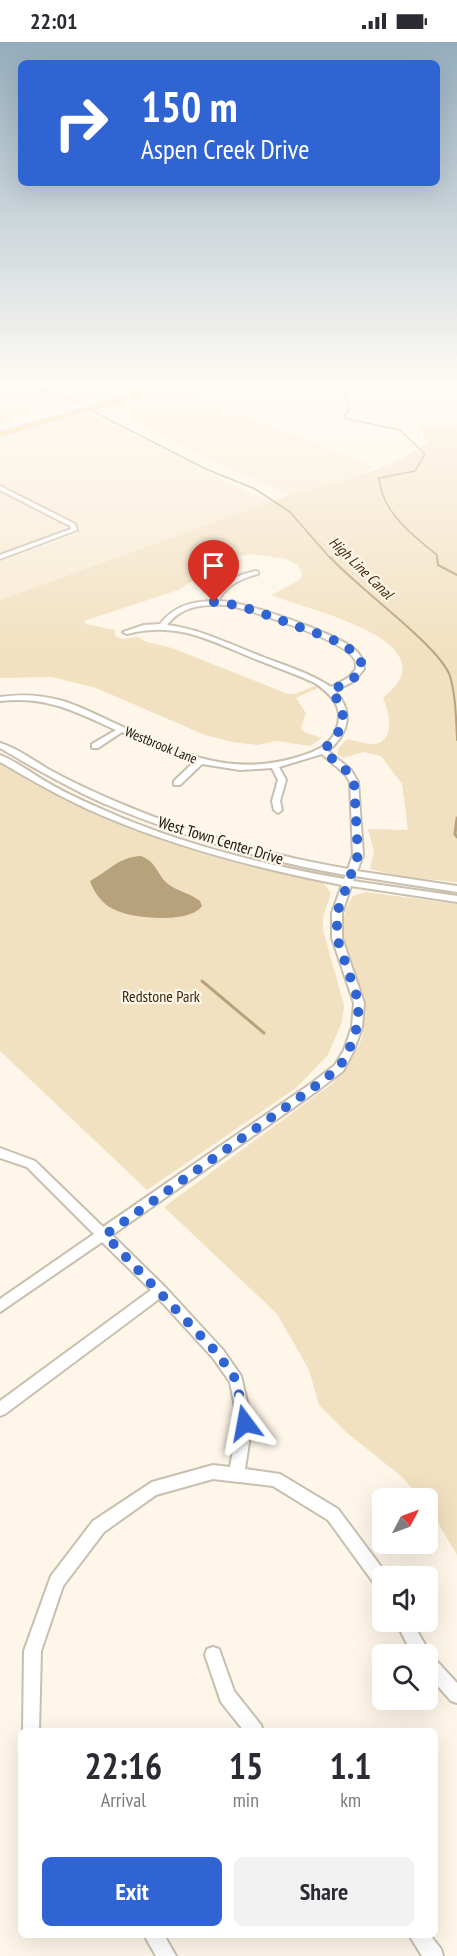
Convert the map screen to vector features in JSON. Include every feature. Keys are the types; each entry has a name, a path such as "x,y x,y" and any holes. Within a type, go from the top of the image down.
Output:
{"street":[{"path":"0,488 73,525 74,530 0,557"},
{"path":"214,602 218,592 240,578 256,573"},
{"path":"163,626 169,616 187,606 214,602 247,608 339,641 358,655 361,664 357,675 346,684 331,690"},
{"path":"0,1306 296,1101 339,1068 349,1050 357,1027 359,1003 337,938 337,913 358,855 354,782 348,772 323,751 340,732 345,718 341,704 331,690 310,677 187,631 163,626 142,626 127,632"},
{"name":"Westbrook Lane","path":"0,699 41,699 67,703 122,729 200,761 229,767 275,766 323,751"},
{"path":"95,746 122,729"},
{"name":"West Town Center Drive","path":"0,745 54,777 151,819 349,878 457,899"},
{"name":"West Town Center Drive","path":"0,758 44,783 132,824 205,849 275,868 457,889"},
{"path":"177,783 200,761"},
{"path":"275,766 282,780 276,801 278,810"},
{"path":"0,1153 31,1164 105,1235 218,1354 236,1380 245,1423 237,1471"},
{"path":"0,1409 160,1291"},
{"path":"30,1728 26,1709 25,1664 31,1624 46,1580 67,1547 93,1520 126,1496 154,1483 191,1474 237,1471 285,1484 339,1519 375,1566"},
{"path":"213,1655 227,1696 253,1728"},
{"path":"438,1675 457,1695"},
{"path":"155,1938 167,1956"},
{"path":"420,1938 434,1956"}],"shaded area":[{"path":"0,474 213,474 272,503 0,600 0,561 76,534 81,528 0,485"},
{"path":"244,474 357,474 338,482 290,495"},
{"path":"0,492 61,523 65,528 60,534 0,554"},
{"path":"141,856 152,863 166,883 196,898 202,906 186,915 160,918 122,912 102,901 90,881 126,859"}],"green space":[{"path":"361,474 457,474 457,882 403,877 370,869 374,852 368,829 408,830 402,784 381,756 363,752 343,758 338,755 338,749 347,739 371,744 379,743 388,734 388,711 383,698 399,681 402,664 394,649 377,636 331,615 272,595 301,579 302,572 298,565 286,559 252,554 234,557 178,590 84,621 86,624 115,630 115,636 122,639 138,637 147,642 172,648 288,694 295,694 315,686 318,688 296,698 306,713 301,728 304,732 322,738 310,746 277,741 258,745 232,742 205,735 96,688 52,677 0,678 0,600 290,495"},
{"name":"Redstone Park","path":"0,764 77,804 117,821 239,862 323,883 331,893 323,917 323,930 344,1005 342,1022 328,1055 296,1088 147,1190 0,1051"},
{"path":"365,892 457,904 457,1555 438,1523 438,1488 412,1488 402,1477 346,1432 319,1405 309,1370 277,1314 164,1207 333,1083 359,1046 363,1032 362,1000 348,954 343,926 346,911 353,896"}],"waterway":[{"name":"High Line Canal","path":"219,474 255,489 290,512 331,559"},
{"path":"398,474 379,478 386,501 400,522 437,557"},
{"name":"High Line Canal","path":"330,557 414,633 443,663 450,676 453,692 457,740"},
{"path":"437,557 438,565 457,575"},
{"path":"457,818 455,834 457,837"},
{"path":"202,981 264,1033"}],"route":[{"path":"214,602 230,603 247,608 339,641 358,655 361,664 357,675 346,684 331,690 341,704 345,718 340,732 323,751 348,772 354,782 358,855 337,913 337,938 359,1003 357,1027 349,1050 339,1068 313,1088 105,1235 218,1354 236,1380 245,1423"}]}
